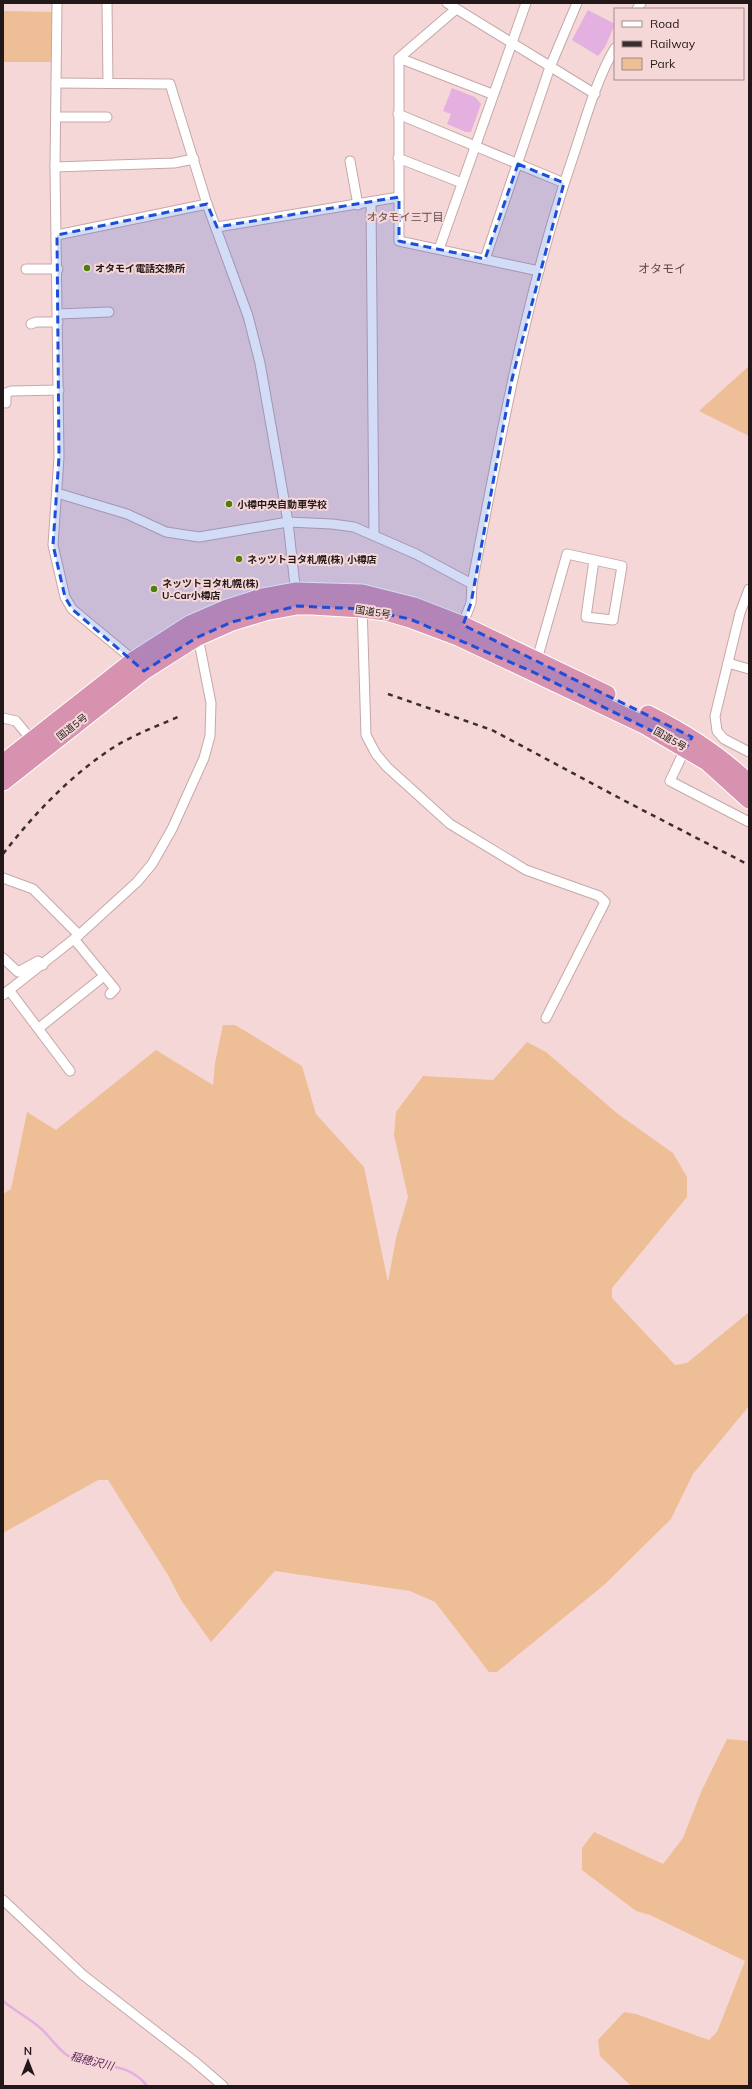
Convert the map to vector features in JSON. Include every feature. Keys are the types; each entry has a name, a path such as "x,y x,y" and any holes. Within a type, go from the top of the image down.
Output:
{"highway":[{"name":"国道5号","path":"3,782 36,746 139,666 190,624 227,608 262,597 362,601 414,606 460,631 535,666 649,714 689,743 749,800"},
{"name":"国道5号","path":"139,666 232,622 296,599"},
{"name":"国道5号","path":"689,743 713,752 749,783"},
{"name":"国道5号","path":"3,763 36,746"}],"street":[{"path":"57,3 55,167 58,269 58,390 57,493 53,545 65,597 72,609 139,666"},
{"path":"108,3 108,83"},
{"path":"447,3 595,94"},
{"path":"439,249 492,94 526,3"},
{"path":"485,259 550,67 577,3"},
{"path":"456,9 399,58 399,241 539,271"},
{"path":"460,631 471,603 472,584 512,379 539,271 564,183 603,68 614,50"},
{"path":"399,58 492,94"},
{"path":"56,83 170,84 207,204 217,227 248,316 260,363 288,522 296,599"},
{"path":"398,114 564,183"},
{"path":"56,118 107,117"},
{"path":"55,167 174,163 194,158"},
{"path":"398,158 462,183"},
{"path":"350,161 358,205"},
{"path":"217,227 399,198"},
{"path":"371,202 374,534"},
{"path":"57,235 207,204"},
{"path":"26,269 58,269"},
{"path":"31,324 58,318 108,312"},
{"path":"6,403 6,393 11,391 58,390"},
{"path":"57,493 127,514 166,532 199,537 288,522 347,526 374,534 472,584"},
{"path":"535,666 567,554 622,566 613,620 586,617 594,560"},
{"path":"749,589 740,613 716,716 716,731 724,739 749,752"},
{"path":"362,601 366,735 376,754 386,767 450,824 482,845 526,870 599,896 605,902 546,1018"},
{"path":"70,1071 38,1028 6,992 43,965 137,882 152,864 172,829 204,758 210,736 211,703 200,647 196,638"},
{"path":"728,663 749,669"},
{"path":"3,718 16,721 36,746"},
{"path":"689,743 670,781 749,822"},
{"path":"3,878 33,889 76,937 115,989 110,994"},
{"path":"3,958 18,972 38,961 43,965"},
{"path":"38,1028 104,976"},
{"path":"3,1900 83,1975 194,2061 223,2086"}],"highlighted area":[{"path":"518,164 564,183 512,379 471,603 463,625 692,737 686,748 533,672 410,619 362,609 297,606 232,622 196,638 144,671 72,609 65,597 53,545 59,457 57,235 207,204 217,227 399,197 399,241 485,259"}],"green space":[{"path":"3,11 52,12 53,62 3,62"},
{"path":"749,366 749,436 699,411"},
{"path":"223,1025 235,1025 302,1066 316,1114 364,1167 388,1282 396,1238 408,1197 394,1135 396,1112 423,1076 493,1080 527,1042 546,1052 618,1114 673,1153 687,1177 687,1197 612,1288 612,1298 675,1365 687,1363 749,1312 749,1406 693,1474 671,1519 604,1585 497,1672 489,1672 435,1602 410,1591 275,1571 211,1642 181,1600 168,1575 108,1480 98,1480 3,1533 3,1194 11,1189 27,1112 56,1130 156,1050 213,1085 215,1063"},
{"path":"727,1739 749,1741 749,2086 631,2086 600,2056 598,2040 624,2012 636,2014 709,2040 717,2032 745,1961 650,1915 636,1911 582,1870 582,1848 594,1832 663,1864 683,1838 701,1792"}],"shaded area":[{"path":"588,10 614,23 605,47 598,56 572,40"},
{"path":"452,88 475,97 481,104 471,132 466,132 447,124 451,114 443,111"}],"waterway":[{"name":"稲穂沢川","path":"3,2001 38,2026 62,2051 73,2059 108,2065 125,2070 141,2079 147,2086"}],"railway":[{"path":"388,694 492,730 749,865"},
{"path":"3,854 53,797 96,760 128,739 180,716"}],"place":[{"name":"オタモイ電話交換所","path":"87,268"},
{"name":"小樽中央自動車学校","path":"229,504"},
{"name":"ネッツトヨタ札幌(株) 小樽店","path":"239,559"},
{"name":"ネッツトヨタ札幌(株) U-Car小樽店","path":"154,589"}],"district":[{"name":"オタモイ三丁目","path":"405,217"},
{"name":"オタモイ","path":"662,268"}]}
